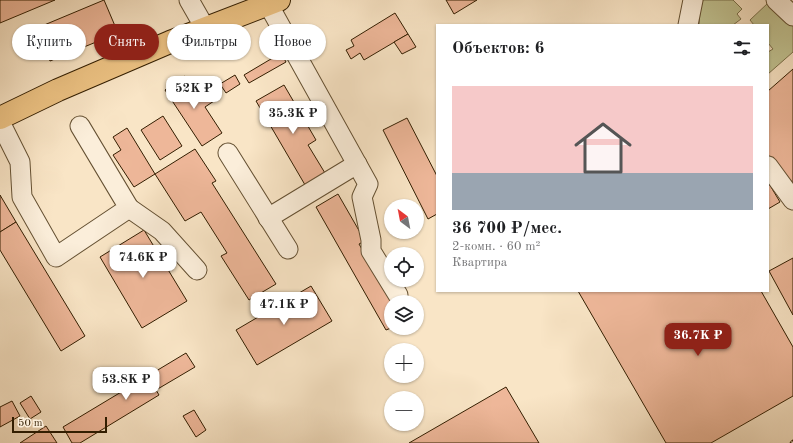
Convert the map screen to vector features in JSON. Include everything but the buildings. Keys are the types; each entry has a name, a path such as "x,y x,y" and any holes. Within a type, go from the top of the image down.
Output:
{"main road":[{"path":"215,24 273,2"},
{"path":"0,118 58,90 167,44"}],"street":[{"path":"189,0 203,24"},
{"path":"688,24 693,0"},
{"path":"776,0 793,16"},
{"path":"273,2 368,184 362,197 371,240 371,251 398,295"},
{"path":"0,122 20,162 22,197 56,257 129,208"},
{"path":"80,126 129,208 162,231 197,270"},
{"path":"228,153 288,249"},
{"path":"268,218 357,164"},
{"path":"769,167 793,200"}],"green space":[{"path":"703,0 733,0 742,9 737,14 741,19 734,24 699,24"},
{"path":"768,3 793,26 793,52 769,73 769,51 773,49 769,44 769,24 753,24 750,20"}]}
